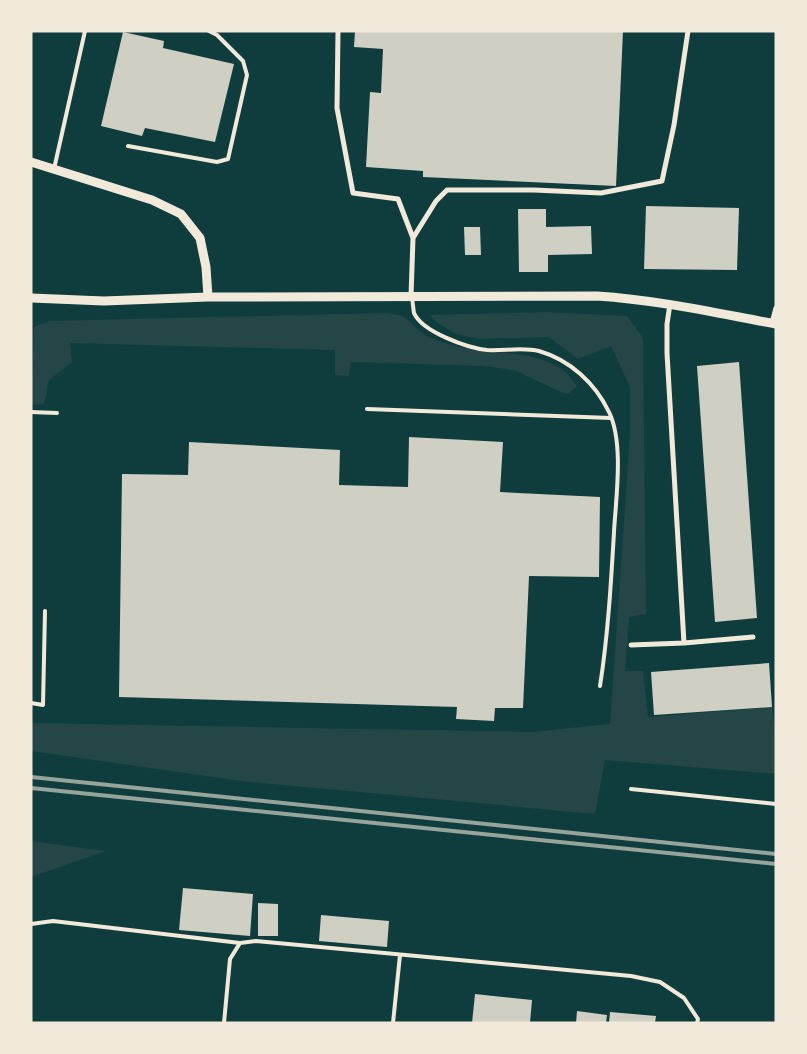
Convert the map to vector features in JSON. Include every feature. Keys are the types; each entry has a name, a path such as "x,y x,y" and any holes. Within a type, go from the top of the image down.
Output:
{"street":[{"path":"338,31 337,108 352,193 398,199 413,238 411,296"},
{"path":"413,238 436,201 447,190 534,190 601,193 662,181 674,125 688,31"},
{"path":"31,162 152,200 181,214 200,238 206,267 208,297"},
{"path":"31,298 104,301 208,297 597,296 633,298 774,324 776,308"},
{"path":"670,304 666,324 667,352 684,643"},
{"path":"631,645 753,637"}],"lane":[{"path":"54,169 85,31"},
{"path":"128,146 217,162 228,158 247,75 243,61 216,35 209,31"},
{"path":"411,296 415,314 424,325 448,338 486,350 538,351 561,359 583,375 600,396 611,418 616,438 617,474 608,636 600,686"},
{"path":"367,410 611,418"},
{"path":"31,412 57,413"},
{"path":"31,702 43,705 45,612"},
{"path":"630,789 776,804"},
{"path":"31,924 53,921 240,943 256,942 631,976 660,982 684,998 698,1019 697,1023"},
{"path":"224,1023 230,958 240,943"},
{"path":"393,1023 400,955"}],"shaded area":[{"path":"547,312 627,316 643,338 646,614 629,617 625,671 643,671 648,717 772,707 776,740 776,774 605,760 595,814 241,781 31,751 31,723 531,732 610,724 630,435 630,387 611,346 578,359 549,337 479,339 456,334 439,324 430,315"},
{"path":"386,313 405,318 425,335 442,342 472,349 519,354 549,362 562,369 577,386 568,394 563,393 514,370 484,366 351,362 349,376 335,375 335,350 70,343 72,362 49,380 44,404 31,405 34,327 49,321"},
{"path":"31,841 106,851 31,877"}],"building":[{"path":"355,31 623,31 616,186 423,177 423,171 366,167 370,92 381,93 383,49 354,47"},
{"path":"123,32 164,41 163,48 234,64 215,142 145,128 142,136 101,126"},
{"path":"646,206 739,208 737,270 644,269"},
{"path":"518,209 546,209 546,227 591,226 592,254 548,255 548,272 519,272"},
{"path":"464,227 480,227 481,255 465,255"},
{"path":"739,362 757,618 715,622 697,366"},
{"path":"409,437 503,442 500,492 600,497 599,577 529,576 523,708 495,708 494,721 456,719 457,707 119,697 122,474 188,475 189,442 340,450 339,485 408,487"},
{"path":"769,663 772,707 654,715 651,672"},
{"path":"183,888 253,894 250,936 179,930"},
{"path":"258,903 278,904 278,936 258,936"},
{"path":"321,915 389,921 387,947 319,941"},
{"path":"475,994 532,1000 530,1023 472,1023"},
{"path":"577,1011 607,1015 606,1023 576,1023"},
{"path":"610,1012 656,1016 655,1023 609,1023"}],"railway":[{"path":"31,777 776,854"},
{"path":"31,788 776,864"}]}
